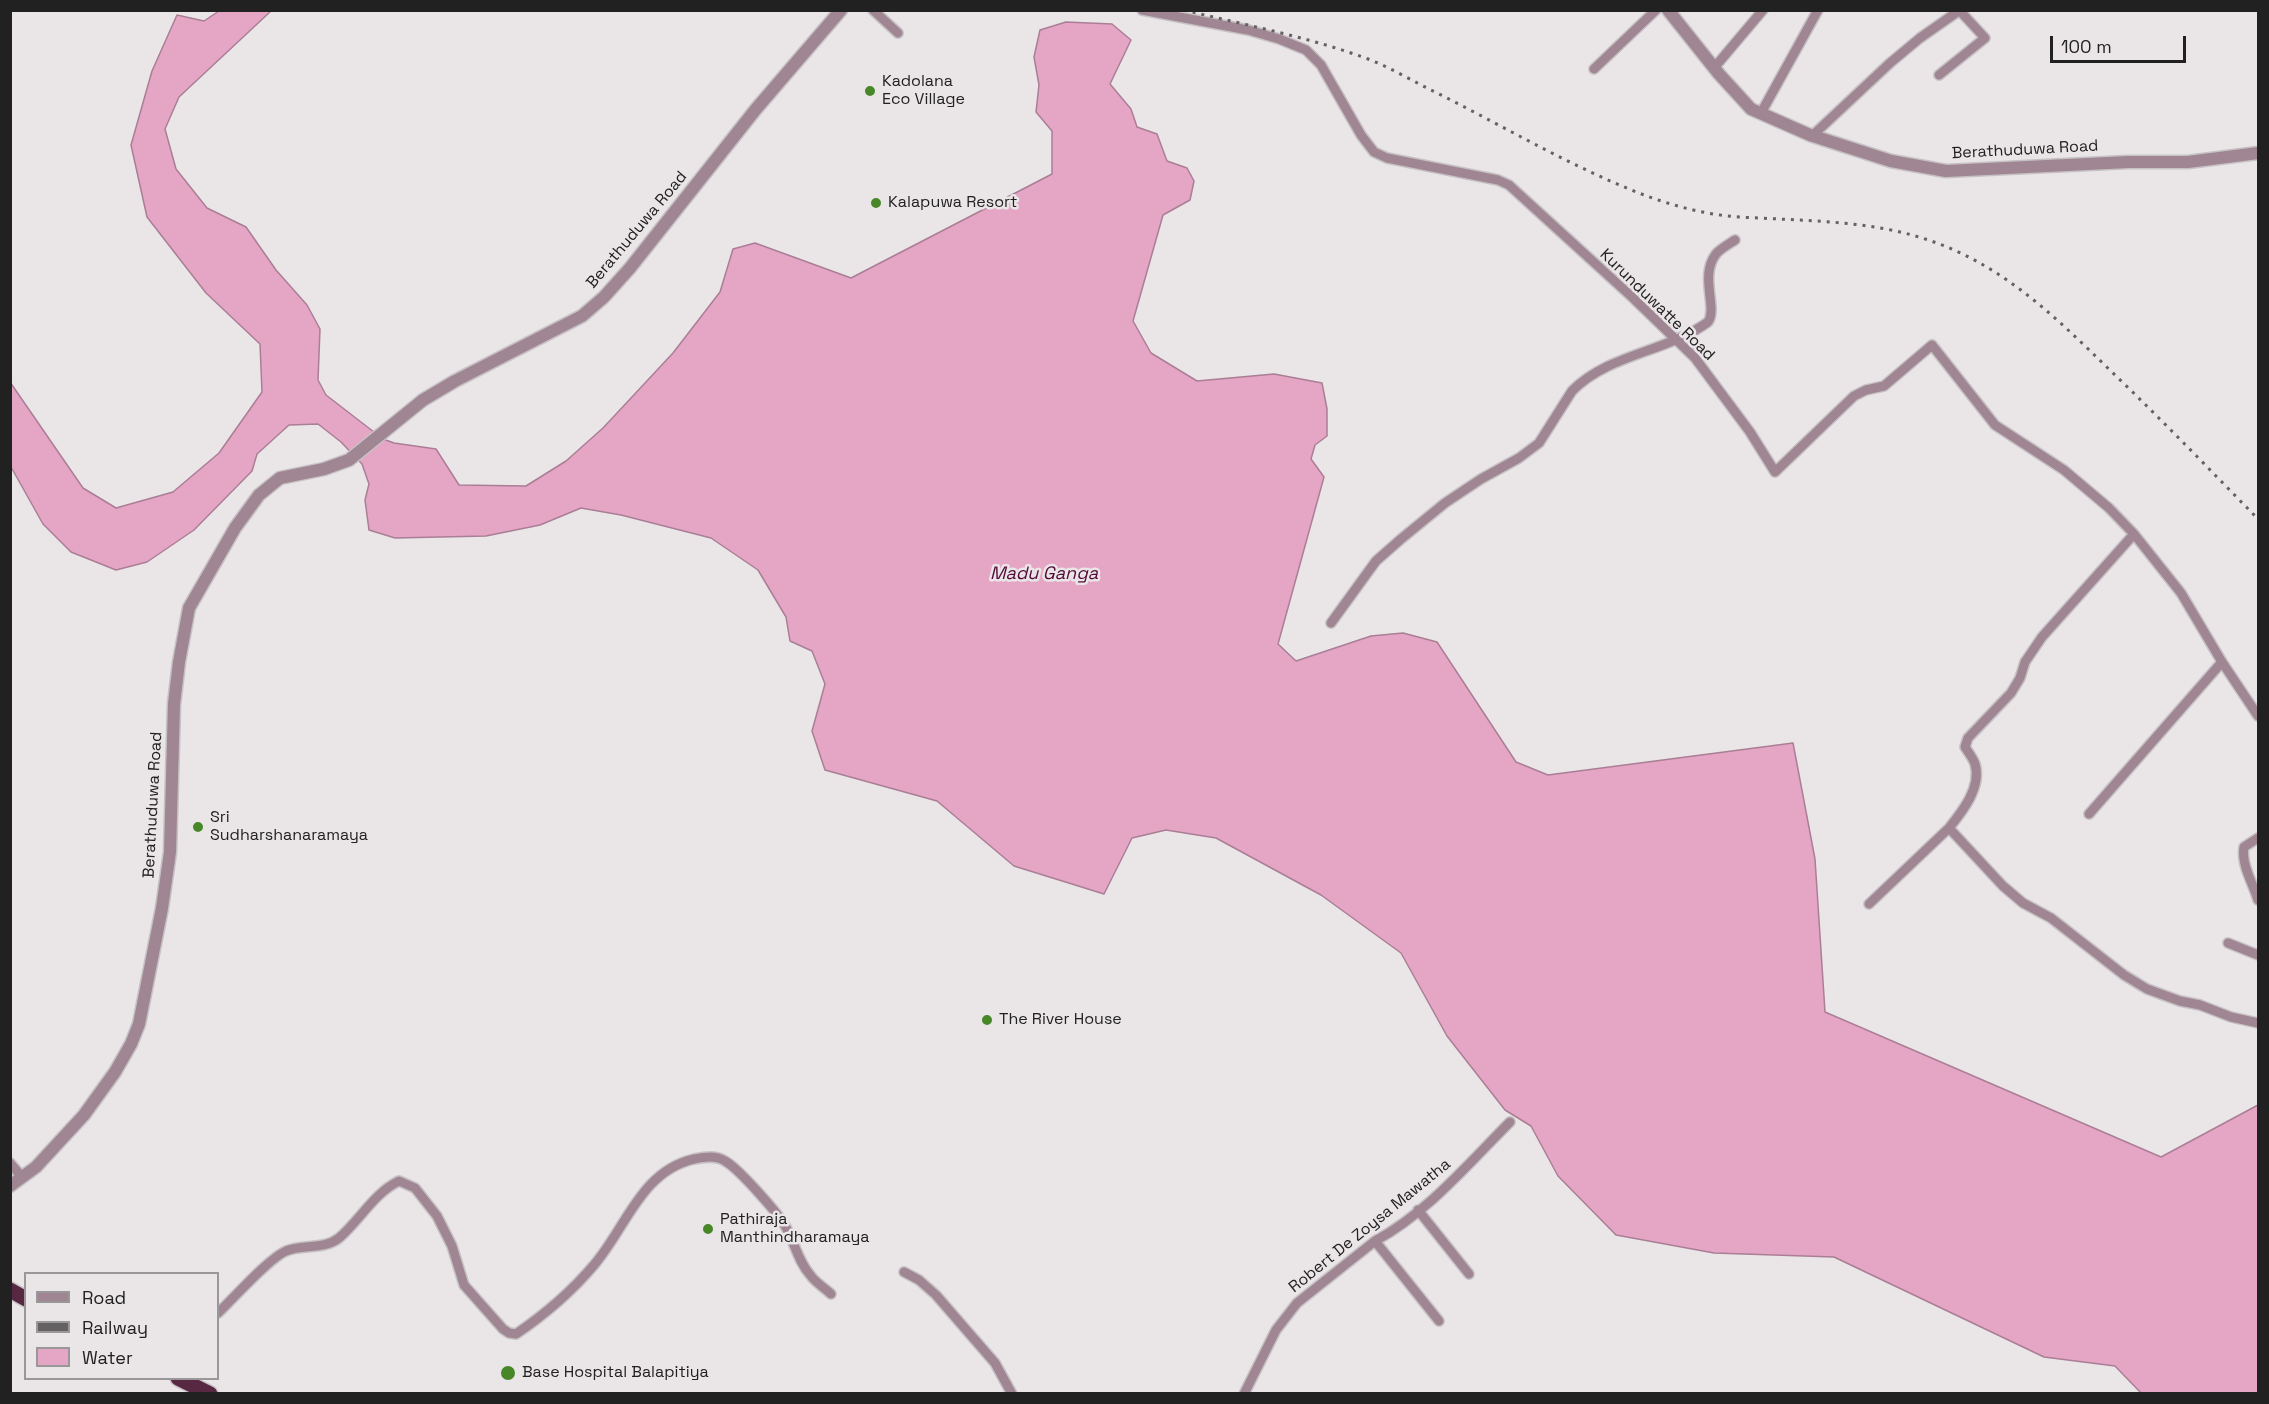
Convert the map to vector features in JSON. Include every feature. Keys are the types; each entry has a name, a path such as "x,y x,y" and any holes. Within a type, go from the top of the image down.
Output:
{"highway":[{"path":"10,1290 24,1298"},
{"path":"182,1380 210,1394"}],"street":[{"name":"Berathuduwa Road","path":"10,1186 58,1146 84,1115 115,1072 139,1024 162,908 170,852 174,704 189,608 235,528 259,495 280,478 349,460 423,400 455,381 582,316 604,297 630,268 756,109 842,10"},
{"path":"873,10 898,33"},
{"name":"Kurunduwatte Road","path":"1142,10 1248,30 1306,50 1320,65 1361,135 1374,152 1387,158 1498,180 1509,186 1632,297 1695,358 1775,472 1854,396 1866,390 1884,386 1932,345 1995,425 2064,470 2109,508 2134,534 2181,593 2222,662 2259,716"},
{"path":"1594,69 1656,10"},
{"name":"Berathuduwa Road","path":"1668,10 1714,68 1751,109 1812,136 1891,161 1946,171 2128,162 2188,162 2259,153"},
{"path":"1714,68 1763,10"},
{"path":"1761,113 1818,10"},
{"path":"1812,136 1890,63 1920,38 1960,11 1985,38 1939,75"},
{"path":"1331,622 1376,561 1401,539 1445,503 1481,479 1519,459 1539,443 1572,391 1579,384 1597,372 1700,328 1711,318 1707,287 1709,271 1716,254 1735,240"},
{"path":"1869,904 1949,828 1971,795 1977,778 1975,764 1965,747 1968,738 2011,693 2020,678 2025,662 2042,638 2134,534"},
{"path":"2089,814 2222,662"},
{"path":"1949,828 2003,886 2023,903 2051,918 2124,975 2147,989 2180,1001 2259,1023"},
{"path":"2259,838 2244,847 2243,854 2246,869 2259,900"},
{"path":"2228,944 2259,955"},
{"name":"Robert De Zoysa Mawatha","path":"1244,1394 1276,1330 1298,1303 1444,1189 1510,1122"},
{"path":"219,1312 276,1257 296,1248 315,1247 338,1239 391,1185 404,1182 415,1188 437,1216 452,1246 464,1284 503,1329 509,1334 516,1334 554,1304 594,1265 613,1240 645,1189 656,1178 689,1160 706,1156 725,1160 747,1181 784,1224 810,1275 831,1294"},
{"path":"10,1162 22,1177"},
{"path":"1418,1210 1469,1274"},
{"path":"1375,1241 1439,1321"},
{"path":"904,1272 936,1295 995,1363 1012,1394"}],"water":[{"name":"Madu Ganga","path":"219,11 271,11 179,97 165,129 176,169 207,208 246,227 276,270 307,305 320,329 318,380 326,395 383,439 394,443 436,449 459,485 526,486 566,461 603,428 673,353 720,292 733,249 755,243 851,278 1052,174 1052,131 1036,112 1039,85 1034,57 1040,30 1066,22 1112,24 1131,40 1110,84 1131,109 1137,127 1157,134 1167,161 1187,168 1194,181 1190,200 1163,215 1133,321 1151,353 1197,381 1274,374 1322,383 1327,409 1327,436 1315,445 1311,459 1324,477 1278,644 1296,661 1371,636 1403,633 1437,642 1516,762 1548,775 1793,743 1815,859 1825,1012 2161,1157 2258,1105 2258,1393 2141,1393 2115,1366 2044,1357 1834,1257 1714,1253 1616,1235 1558,1176 1531,1126 1505,1110 1447,1036 1401,953 1321,895 1216,838 1166,830 1132,838 1104,894 1014,866 937,801 825,770 812,731 825,684 812,651 790,641 786,617 758,570 711,538 621,515 581,508 540,525 486,536 395,538 369,530 365,500 369,484 362,464 341,442 318,424 289,425 257,454 252,471 194,530 147,562 116,570 71,552 43,524 11,467 10,382 83,488 116,508 173,492 219,453 262,392 260,344 206,293 147,217 131,145 152,71 177,15 204,21"}],"railway":[{"path":"1184,10 1300,38 1368,59 1589,171 1667,203 1727,216 1868,226 1922,238 1955,250 2012,284 2064,326 2258,519"}],"place":[{"name":"Kadolana Eco Village","path":"870,91"},
{"name":"Kalapuwa Resort","path":"876,203"},
{"name":"Sri Sudharshanaramaya","path":"198,827"},
{"name":"The River House","path":"987,1020"},
{"name":"Pathiraja Manthindharamaya","path":"708,1229"},
{"name":"Base Hospital Balapitiya","path":"508,1373"}]}
